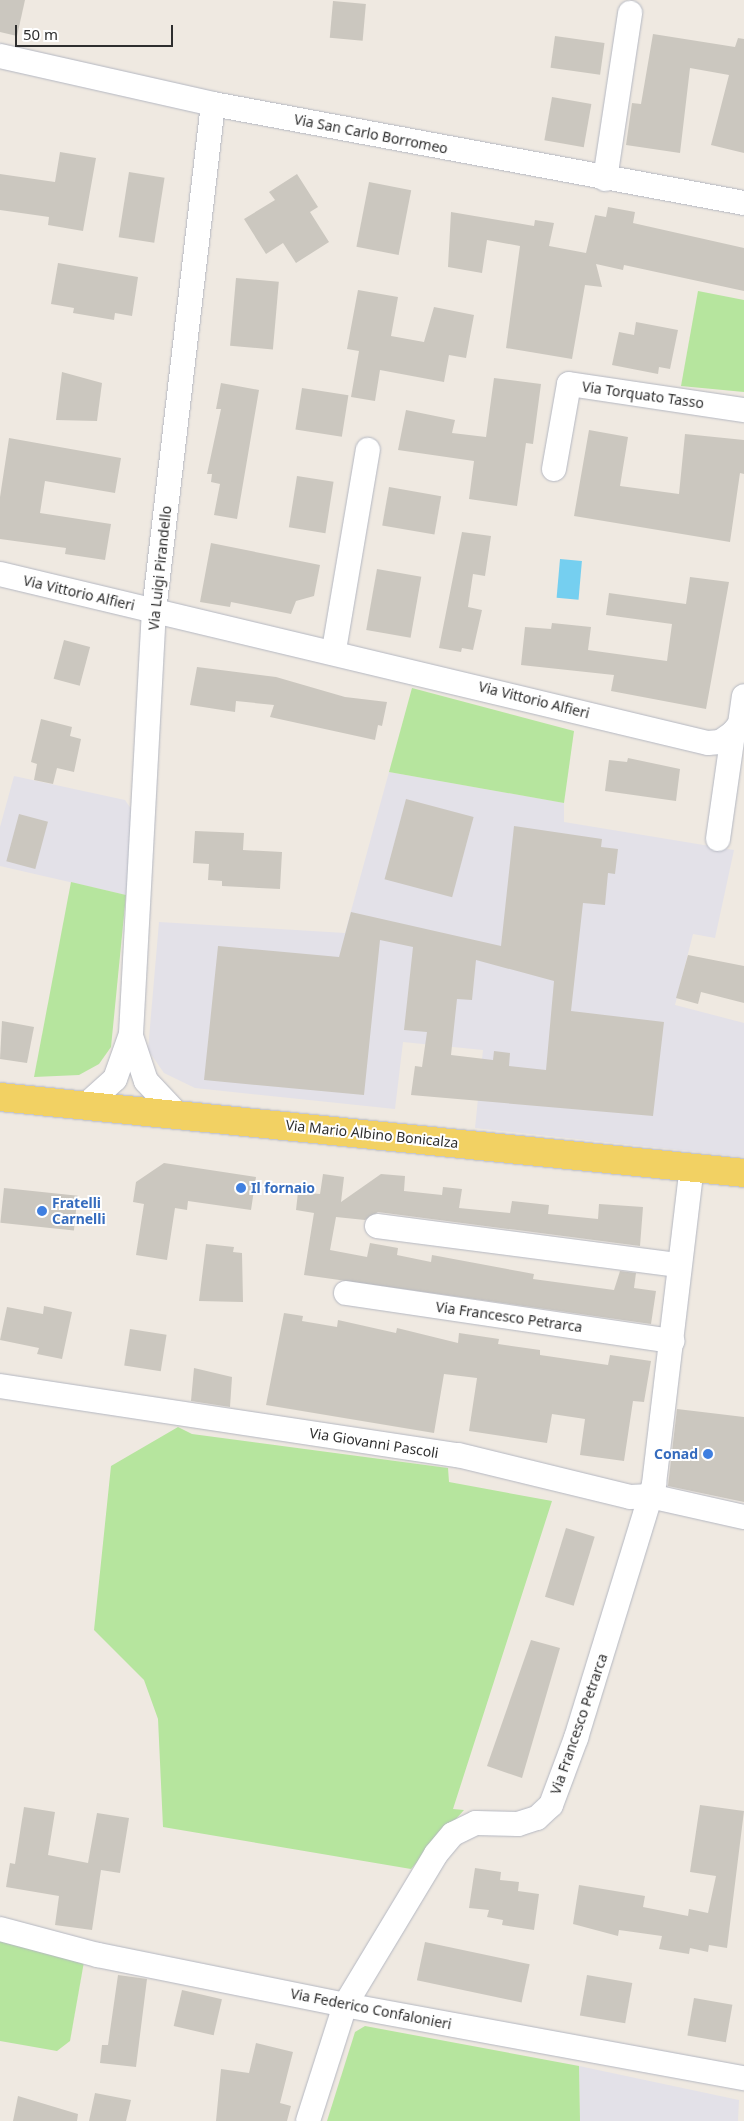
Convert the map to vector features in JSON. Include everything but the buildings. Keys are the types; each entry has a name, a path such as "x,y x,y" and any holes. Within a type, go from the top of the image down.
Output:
{"main road":[{"name":"Via Mario Albino Bonicalza","path":"0,1097 744,1173"}],"street":[{"path":"604,179 630,13"},
{"name":"Via San Carlo Borromeo","path":"0,56 213,104 604,179 744,203"},
{"name":"Via Luigi Pirandello","path":"85,1106 115,1079 131,1034 154,611 213,104"},
{"name":"Via Torquato Tasso","path":"554,469 569,384 744,410"},
{"path":"334,650 368,450"},
{"name":"Via Vittorio Alfieri","path":"0,574 154,611 334,650 708,742 720,742 733,733"},
{"path":"718,838 733,733 740,724 744,696"},
{"name":"Via Luigi Pirandello","path":"131,1034 146,1081 177,1114"},
{"name":"Via Francesco Petrarca","path":"308,2121 345,2005 436,1854 453,1834 476,1823 518,1824 537,1818 551,1805 576,1738 650,1496 672,1341 678,1265 692,1168"},
{"path":"377,1226 678,1265"},
{"name":"Via Francesco Petrarca","path":"346,1293 672,1341"},
{"name":"Via Giovanni Pascoli","path":"0,1386 458,1455 630,1497 650,1496 744,1517"},
{"name":"Via Federico Confalonieri","path":"0,1929 98,1955 345,2005 744,2078"}],"shaded area":[{"path":"389,772 564,803 564,822 734,850 715,938 693,934 675,1005 744,1023 744,1157 475,1128 483,1050 403,1042 395,1109 195,1088 164,1073 148,1050 159,922 345,933"},
{"path":"14,776 125,800 134,813 126,895 0,866 0,827"},
{"path":"579,2066 739,2100 738,2121 580,2121"}],"green space":[{"path":"698,291 744,300 744,392 681,386"},
{"path":"412,688 574,731 564,803 389,772"},
{"path":"71,882 126,895 111,1047 99,1064 79,1075 34,1077"},
{"path":"178,1427 192,1434 448,1468 449,1482 552,1501 453,1809 464,1810 411,1869 163,1827 158,1719 144,1680 94,1630 111,1466"},
{"path":"0,1939 85,1956 70,2041 57,2051 0,2041"},
{"path":"365,2026 579,2066 580,2121 327,2121 355,2032"}],"water":[{"path":"560,559 582,561 579,600 557,598"}],"place":[{"name":"Il fornaio","path":"241,1188"},
{"name":"Fratelli Carnelli","path":"42,1211"},
{"name":"Conad","path":"708,1454"}]}
